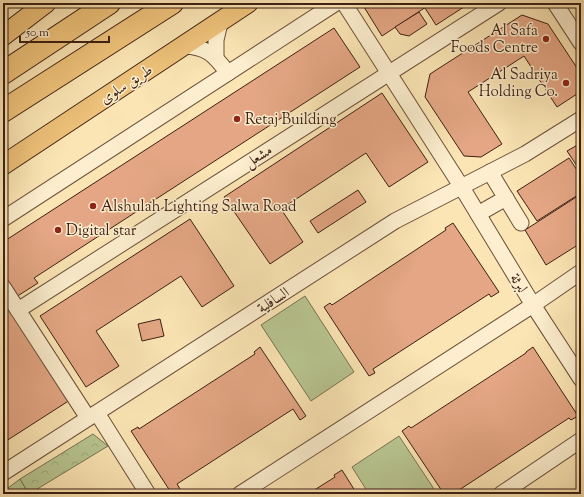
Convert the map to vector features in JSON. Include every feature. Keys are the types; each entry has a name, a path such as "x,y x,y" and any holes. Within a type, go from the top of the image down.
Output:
{"highway":[{"path":"3,73 109,3"},
{"path":"3,112 172,3"}],"main road":[{"path":"3,22 35,3"},
{"path":"3,36 46,3"},
{"name":"طريق سلوى","path":"3,165 220,23 248,3"}],"street":[{"path":"3,219 336,3"},
{"name":"لبرثة","path":"344,3 461,186 533,305 581,378"},
{"name":"مشعل","path":"18,310 499,3"},
{"path":"555,3 581,43"},
{"path":"216,57 216,40 220,23"},
{"path":"184,46 201,48 216,57 228,73"},
{"path":"461,186 525,154 581,119"},
{"path":"490,172 521,223"},
{"name":"السافلية","path":"3,473 395,221 461,186"},
{"path":"478,214 506,198"},
{"path":"240,494 533,305 581,272"},
{"path":"3,287 148,494"},
{"path":"501,494 581,440"}],"green space":[{"path":"305,296 354,372 311,401 261,325"},
{"path":"93,434 108,446 29,494 20,479"},
{"path":"399,436 434,489 427,494 369,494 352,467"},
{"path":"20,479 29,494 5,494 8,488"}],"building":[{"path":"370,3 432,3 382,36 364,7"},
{"path":"432,3 470,3 436,25 425,8"},
{"path":"419,12 427,24 409,36 400,34 395,27"},
{"path":"522,15 548,24 581,74 581,86 578,89 580,92 557,107 524,56 468,92 502,144 481,157 464,156 425,97 430,74"},
{"name":"Retaj Building","path":"334,28 360,67 34,278 38,283 16,297 3,277 3,242"},
{"path":"382,93 428,162 389,187 366,153 281,209 303,242 270,264 224,197"},
{"path":"581,143 581,164 577,166 567,151"},
{"path":"569,158 581,176 581,193 537,221 517,191"},
{"path":"358,190 366,202 318,233 310,221"},
{"path":"581,194 581,218 579,219 581,223 581,243 546,265 525,230"},
{"path":"190,219 234,286 202,307 181,276 96,331 119,366 86,387 40,316"},
{"path":"453,223 499,292 491,297 489,294 373,369 375,373 369,376 324,307 330,303 332,305 446,230 445,228"},
{"path":"9,304 70,400 3,443 3,308"},
{"path":"160,319 164,336 142,341 138,324"},
{"path":"260,347 306,416 300,420 293,409 177,484 183,494 172,494 131,431 138,427 139,429 255,354 254,352"},
{"path":"533,347 578,416 571,420 569,418 453,494 444,494 402,431 409,426 411,428"},
{"path":"342,470 357,494 308,494 335,477 334,475"}],"place":[{"name":"Al Safa Foods Centre","path":"546,39"},
{"name":"Al Sadriya Holding Co.","path":"566,83"},
{"name":"Retaj Building","path":"237,119"},
{"name":"Alshulah Lighting Salwa Road","path":"93,206"},
{"name":"Digital star","path":"58,230"}]}
